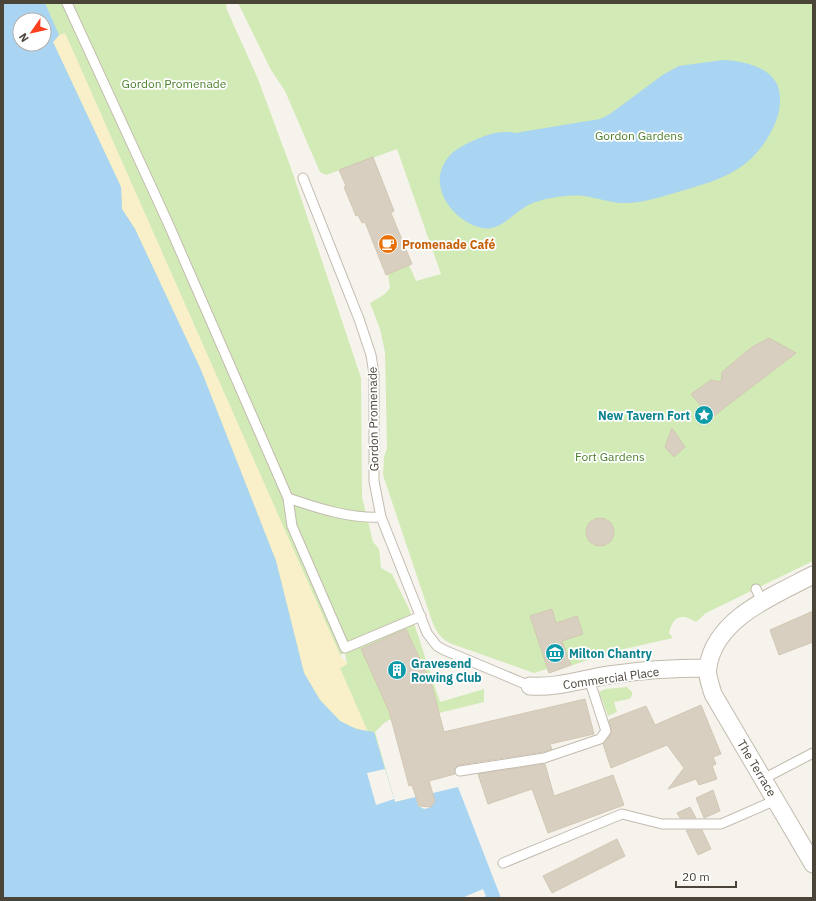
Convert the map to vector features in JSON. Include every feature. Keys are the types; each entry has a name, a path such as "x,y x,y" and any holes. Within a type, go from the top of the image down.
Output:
{"street":[{"path":"707,668 713,648 725,632 751,607 759,595 813,575"},
{"name":"Commercial Place","path":"531,685 569,684 589,679 640,672 707,668"},
{"name":"The Terrace","path":"707,668 713,694 813,864"}],"lane":[{"path":"67,3 168,223 288,498 292,526 345,648 421,616"},
{"name":"Gordon Promenade","path":"303,178 359,319 371,355 374,374 374,481 381,517 421,616"},
{"path":"288,498 312,506 356,516 368,518 381,517"},
{"name":"Commercial Place","path":"421,616 427,633 437,646 459,657 531,685"},
{"path":"460,772 544,758 600,739 606,731 589,679"},
{"path":"763,779 813,753"},
{"path":"503,863 622,814 662,824 721,824 776,800"}],"green space":[{"path":"3,3 226,3 227,10 258,79 292,171 361,378 362,497 373,542 379,549 381,568 392,574 410,611 440,702 484,689 484,702 439,713 391,719 384,723 375,732 395,802 416,797 418,806 424,809 430,808 248,898 16,52 52,52 52,12 12,12 12,36","holes":["65,33 340,655 345,653 347,664 340,668 219,414"]},
{"path":"238,3 813,3 813,561 706,613 696,622 682,617 678,618 673,623 669,633 673,638 615,651 549,673 547,669 534,673 452,644 439,635 433,622 383,475 384,457 387,448 385,352 380,329 370,303 385,294 390,288 388,274 409,265 416,281 441,274 397,149 326,175 320,172 285,91 271,70"},
{"path":"627,687 632,692 632,696 629,699 614,702 617,712 608,716 599,692 605,689"}],"sand":[{"path":"65,33 340,655 347,664 340,668 368,732 349,726 340,721 320,700 304,673 276,561 201,370 135,229 122,209 121,187 53,42 59,35"}],"water":[{"path":"3,3 45,3 49,12 12,12 12,52 52,52 52,19 59,35 53,42 121,187 122,209 135,229 201,370 276,561 304,673 320,700 340,721 356,729 374,732 395,802 416,797 418,806 424,809 429,808 434,801 433,793 458,787 501,898 3,898"},
{"path":"723,60 742,62 760,68 768,73 778,87 780,97 780,108 777,119 767,139 759,151 730,174 694,187 635,202 617,203 580,196 555,197 534,202 502,224 490,228 475,226 466,221 457,215 444,198 440,179 442,169 450,155 469,143 495,133 515,133 600,119 610,114 664,74 679,66"}],"pier":[{"path":"385,769 394,799 376,805 367,773"},
{"path":"483,889 486,896 483,898 462,898"}],"building":[{"name":"Promenade Café","path":"373,157 394,211 391,213 412,264 386,275 365,222 362,223 358,215 356,216 344,187 346,186 339,170"},
{"path":"769,338 796,353 711,418 691,394 711,380 721,382 722,372 752,347"},
{"path":"672,428 685,447 674,457 665,447"},
{"path":"600,518 610,522 614,532 610,542 600,546 590,542 586,532 590,522"},
{"name":"Milton Chantry","path":"552,609 556,623 577,616 583,634 562,641 571,665 549,673 530,616"},
{"path":"813,611 813,642 779,655 770,630"},
{"path":"406,629 432,686 444,732 585,699 594,734 550,744 552,749 543,752 459,765 455,768 455,774 429,781 435,801 431,807 419,806 412,785 409,786 389,711 361,649"},
{"path":"701,705 721,754 713,757 716,764 712,766 717,779 699,785 696,779 668,789 684,768 667,745 611,768 603,744 612,732 609,720 646,706 655,725"},
{"path":"545,764 554,796 613,775 624,805 548,833 532,789 488,804 478,774"},
{"path":"713,790 720,811 704,818 696,798"},
{"path":"690,807 696,818 680,818 677,813"},
{"path":"686,830 702,830 711,849 698,855"},
{"path":"617,839 625,856 552,893 543,876"}],"place":[{"name":"Promenade Café","path":"388,244"},
{"name":"New Tavern Fort","path":"704,415"},
{"name":"Milton Chantry","path":"555,653"},
{"name":"Gravesend Rowing Club","path":"397,670"}],"park label":[{"name":"Gordon Gardens","path":"639,135"},
{"name":"Fort Gardens","path":"610,456"}]}
